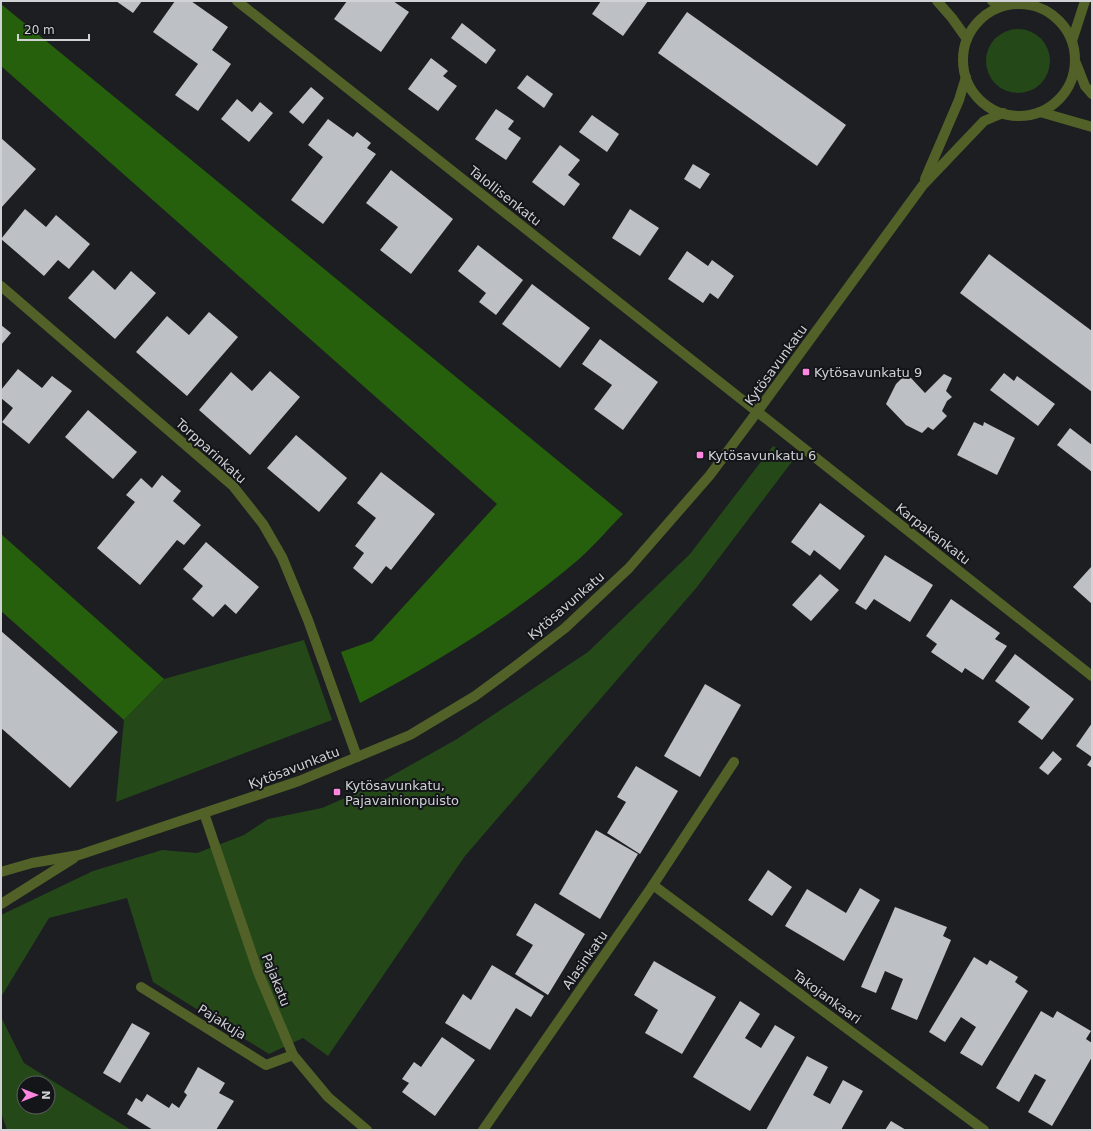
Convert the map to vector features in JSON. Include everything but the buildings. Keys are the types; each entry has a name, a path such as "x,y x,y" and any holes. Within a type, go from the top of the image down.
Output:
{"street":[{"name":"Talollisenkatu","path":"237,1 758,412"},
{"path":"937,1 952,18 967,40"},
{"path":"992,1 1016,4"},
{"path":"1072,41 1085,1"},
{"path":"1076,62 1072,78 1065,92 1054,104 1040,112 1022,116 1003,114 986,106 974,93 966,77 964,58 967,40 975,26 986,14 1000,7 1016,4 1036,3 1049,12 1063,25 1072,41 1076,62 1085,86 1092,94"},
{"name":"Kytösavunkatu","path":"923,185 959,100 966,77"},
{"path":"1040,112 1092,127"},
{"name":"Kytösavunkatu","path":"1,872 32,863 79,855 299,781 410,735 475,696 564,628 630,568 710,475 758,412 923,185 984,121 1003,114"},
{"name":"Torpparinkatu","path":"1,286 233,486 263,524 282,557 308,620 356,757"},
{"name":"Karpakankatu","path":"758,412 1092,676"},
{"name":"Alasinkatu","path":"483,1130 653,885 734,762"},
{"name":"Pajakatu","path":"204,813 258,972 293,1055 328,1097 367,1130"},
{"name":"Kytösavunkatu","path":"1,904 79,855"},
{"name":"Takojankaari","path":"653,885 984,1130"},
{"name":"Pajakuja","path":"141,987 266,1065 293,1055"}],"green space":[{"path":"1,4 623,514 578,560 500,620 446,655 360,703 341,652 372,641 497,504 1,66"},
{"path":"1018,29 1036,35 1044,43 1050,61 1044,79 1036,87 1018,93 1000,87 992,79 986,61 992,43 1000,35"},
{"path":"773,446 794,459 697,587 465,856 328,1056 303,1038 269,1054 153,982 127,898 49,918 1,997 1,915 93,871 162,850 197,853 244,835 268,819 322,808 377,784 457,739 588,652 690,554"},
{"path":"1,534 164,679 124,720 1,611"},
{"path":"304,640 332,720 116,802 124,720 164,679"},
{"path":"1,1017 24,1063 43,1075 16,1075 16,1115 56,1115 56,1083 131,1130 7,1130 1,1112"}],"place":[{"name":"Kytösavunkatu 9","path":"806,372"},
{"name":"Kytösavunkatu 6","path":"700,455"},
{"name":"Kytösavunkatu, Pajavainionpuisto","path":"337,792"}]}
